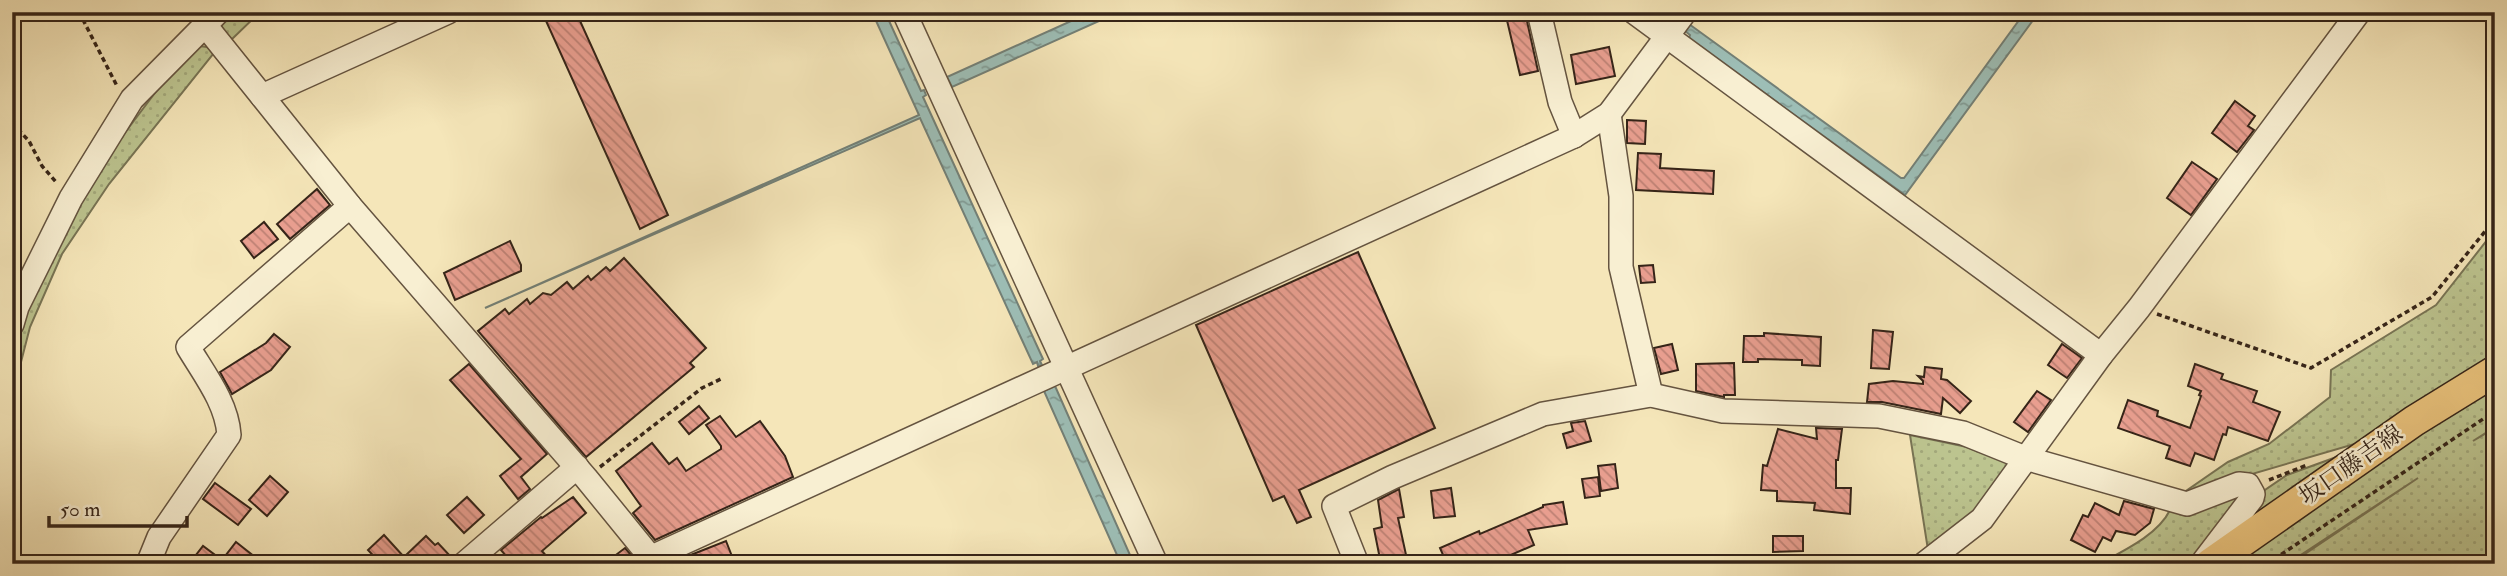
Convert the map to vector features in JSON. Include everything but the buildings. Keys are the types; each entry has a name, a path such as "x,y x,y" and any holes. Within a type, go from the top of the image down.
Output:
{"main road":[{"name":"坂口藤吉線","path":"2210,564 2414,421 2495,371"}],"street":[{"path":"262,96 448,12"},
{"path":"904,12 1068,366 1156,564"},
{"path":"1539,12 1560,102 1574,136"},
{"path":"1634,12 2101,355"},
{"path":"12,324 16,307 74,193 132,99 211,19 262,96 350,206 654,560 1068,366 1574,136 1609,114 1685,12"},
{"path":"1924,564 1982,519 2101,355 2139,308 2359,12"},
{"path":"1609,114 1621,197 1621,267 1651,395"},
{"path":"148,564 159,537 229,435 222,405 188,347 350,206"},
{"path":"1357,564 1334,506 1393,477 1543,414 1651,395 1723,411 1879,416 1963,433 2025,458 2187,503 2239,484 2248,485 2253,494 2252,498 2202,564"},
{"path":"464,564 491,555 581,473"}],"path":[{"path":"79,12 116,84 132,99"},
{"path":"12,123 29,141 42,166 55,182 74,193"},
{"path":"2139,308 2311,368 2432,297 2495,219"},
{"path":"581,473 702,387 723,378"},
{"path":"2267,564 2495,411"}],"green space":[{"path":"228,12 260,12 229,42 222,33 221,20"},
{"path":"199,46 207,47 214,53 109,184 62,254 30,327 12,397 12,347 17,327 96,171 170,73"},
{"path":"2495,230 2495,359 2382,436 2180,495 2228,462 2269,444 2330,397 2331,370 2436,305"},
{"path":"2495,379 2495,427 2473,441 2495,428 2495,564 2290,564 2418,478 2287,564 2225,564"},
{"path":"1910,435 1967,447 2011,464 1972,516 1928,550"},
{"path":"2342,455 2223,547 2262,492 2287,475"},
{"path":"2241,495 2194,564 2099,564 2149,535 2170,510"}],"water":[{"path":"872,12 885,12 921,91 924,90 926,95 923,97 1043,359 1040,361 1042,365 1038,366 1037,362 1033,364 920,118 485,308 919,115"},
{"path":"1091,12 1119,12 952,87 947,77"},
{"path":"2025,12 2039,12 1905,195 1684,35 1689,38 1690,35 1684,30 1689,24 1904,178"},
{"path":"1055,386 1134,564 1121,564 1044,391"}]}
